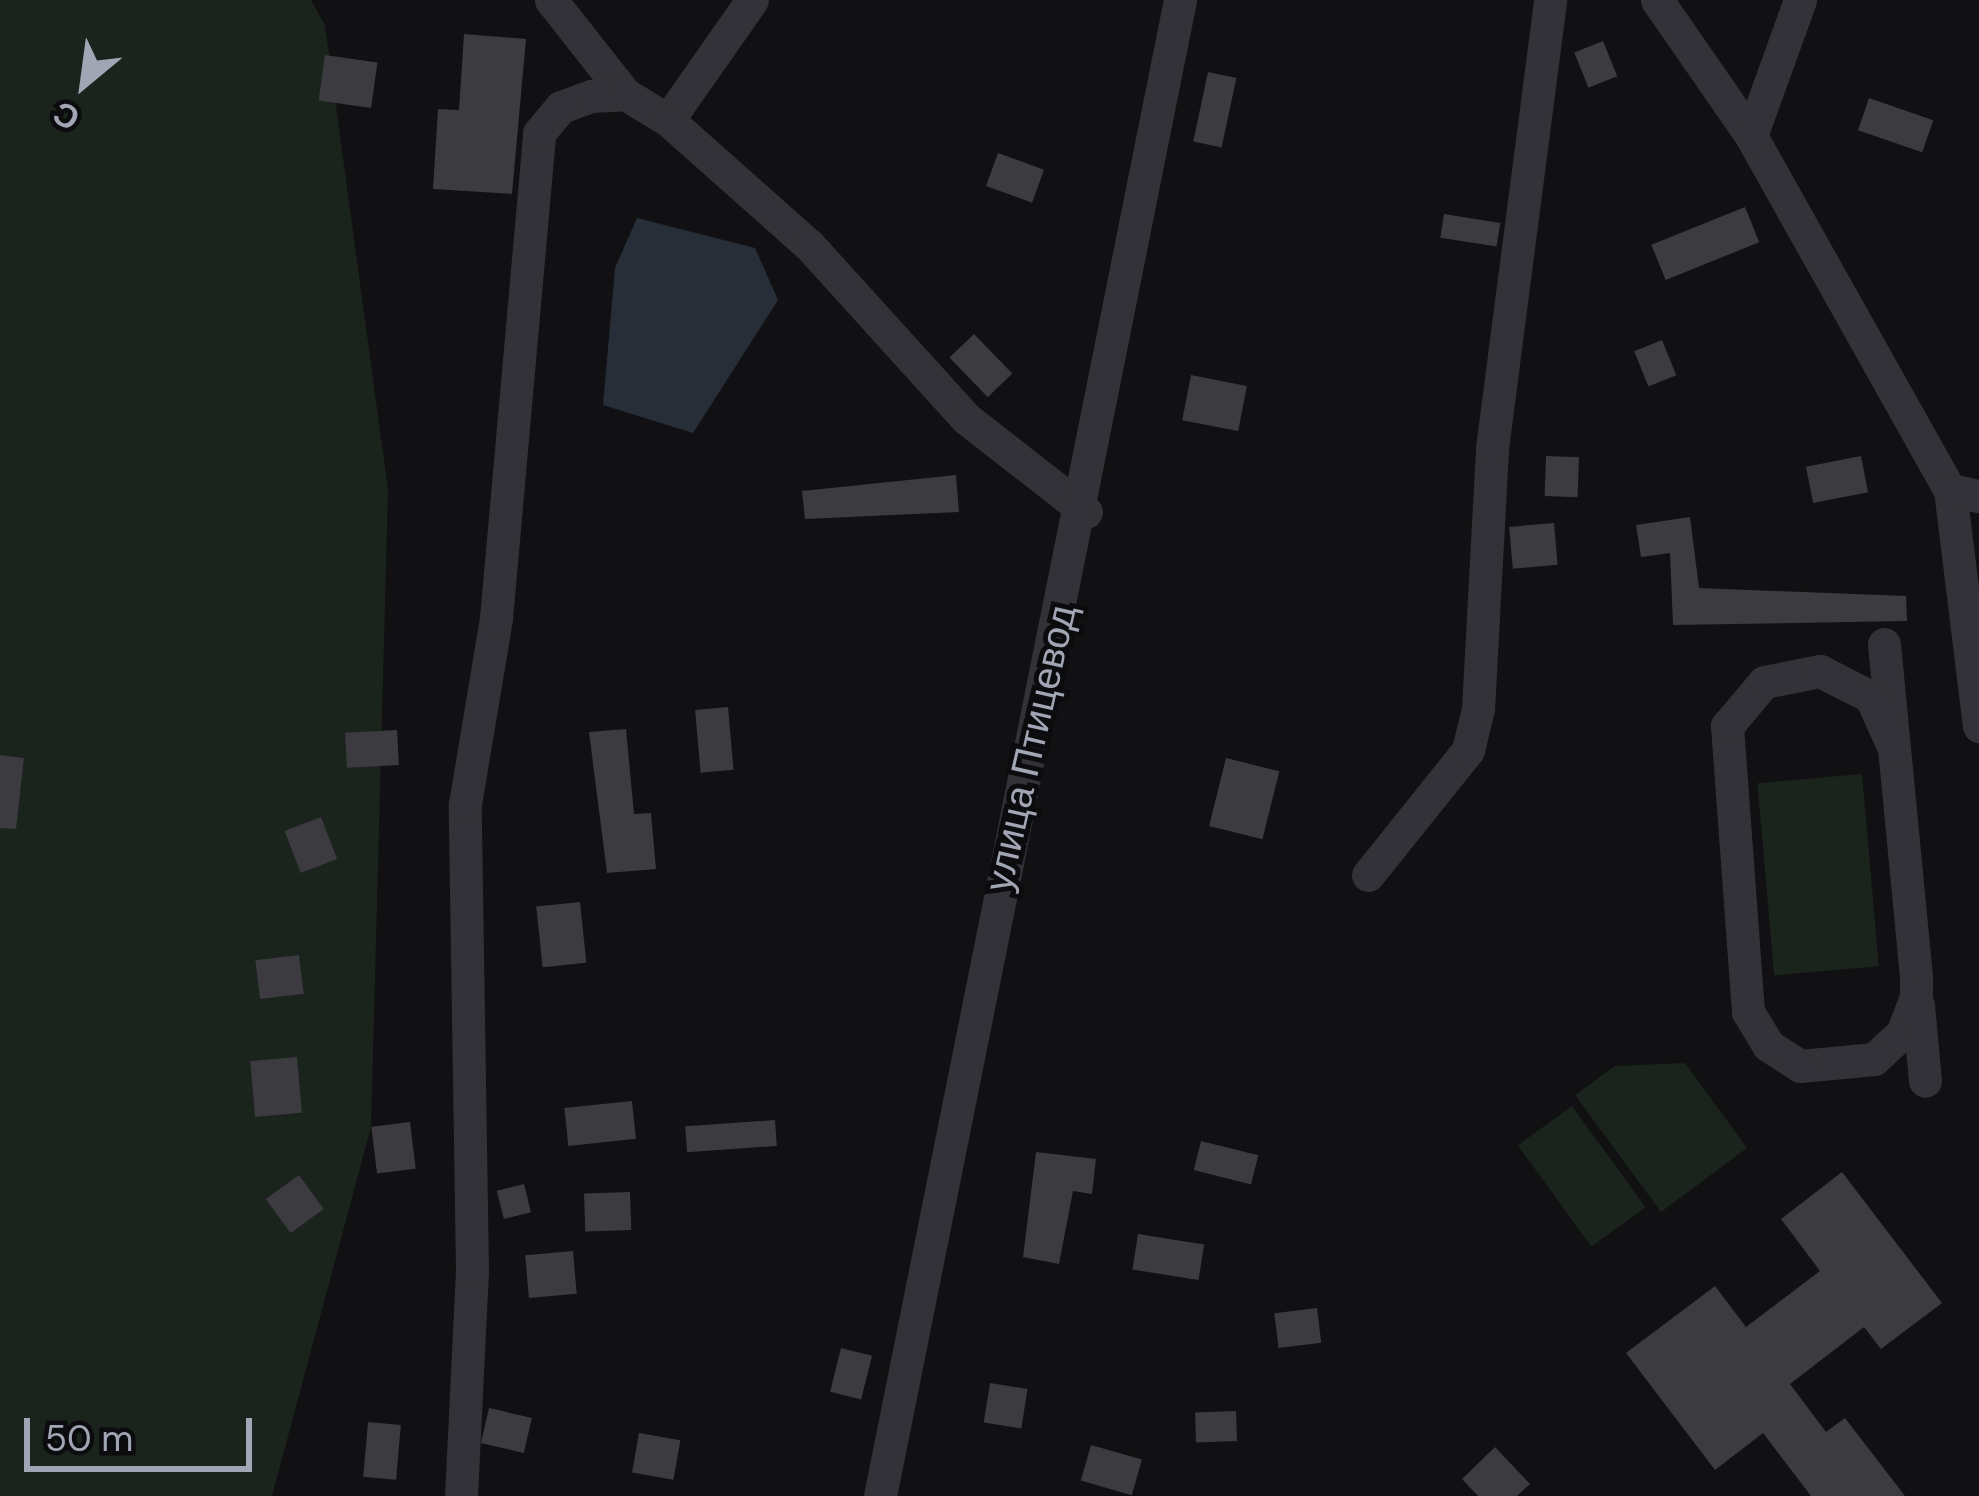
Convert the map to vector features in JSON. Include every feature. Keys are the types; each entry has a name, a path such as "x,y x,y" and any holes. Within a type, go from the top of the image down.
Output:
{"street":[{"path":"551,0 626,94 668,120 809,244 968,419 1086,512"},
{"path":"668,120 752,0"},
{"name":"улица Птицевод","path":"880,1496 999,883 1086,512 1180,0"},
{"path":"1368,875 1468,750 1478,709 1492,448 1550,0"},
{"path":"1657,0 1751,136 1964,493 1979,727"},
{"path":"1751,136 1800,0"},
{"path":"461,1496 472,1271 465,804 496,618 532,159 561,107 626,94"},
{"path":"1884,644 1925,1081"},
{"path":"1894,749 1882,712 1856,684 1801,670 1748,694 1727,726 1722,764 1744,993 1768,1045 1800,1066 1857,1067 1902,1033 1916,977"}],"shaded area":[{"path":"0,0 311,0 325,25 388,490 371,1127 272,1496 0,1496"},
{"path":"637,218 755,248 778,300 693,433 603,405 615,268"},
{"path":"1862,774 1879,966 1774,975 1757,783"},
{"path":"1685,1063 1747,1148 1661,1212 1575,1095 1615,1066"},
{"path":"1572,1106 1645,1207 1591,1247 1518,1145"}],"building":[{"path":"464,34 526,39 512,194 433,189 438,109 459,110"},
{"path":"1603,41 1617,76 1588,88 1574,53"},
{"path":"325,55 377,62 371,108 319,101"},
{"path":"1208,72 1236,78 1222,147 1193,141"},
{"path":"1869,98 1933,120 1922,152 1858,130"},
{"path":"998,153 1044,170 1032,203 986,186"},
{"path":"1745,207 1759,242 1666,280 1651,245"},
{"path":"1444,214 1500,223 1497,247 1440,238"},
{"path":"974,334 1012,374 988,397 950,358"},
{"path":"1662,340 1676,375 1648,386 1634,351"},
{"path":"1191,375 1247,386 1238,431 1182,420"},
{"path":"1546,456 1579,457 1578,497 1545,496"},
{"path":"1861,456 1868,492 1813,503 1806,467"},
{"path":"956,475 959,512 805,519 802,491"},
{"path":"1690,517 1699,588 1906,596 1907,621 1673,625 1670,553 1641,557 1636,525"},
{"path":"1554,523 1558,565 1513,569 1509,527"},
{"path":"728,707 733,770 701,773 695,710"},
{"path":"626,729 634,814 651,813 656,869 607,873 589,732"},
{"path":"397,730 399,765 347,768 345,733"},
{"path":"0,755 24,758 16,829 0,828"},
{"path":"1226,758 1279,771 1262,839 1209,826"},
{"path":"321,817 337,859 301,873 285,831"},
{"path":"580,902 586,963 543,967 536,907"},
{"path":"299,955 304,994 260,999 255,960"},
{"path":"297,1057 302,1113 255,1117 250,1061"},
{"path":"632,1101 636,1139 568,1146 564,1108"},
{"path":"775,1120 777,1146 687,1152 685,1126"},
{"path":"410,1122 416,1169 377,1173 371,1127"},
{"path":"1201,1141 1258,1155 1251,1184 1194,1170"},
{"path":"1036,1152 1096,1159 1092,1194 1073,1191 1059,1264 1023,1257"},
{"path":"1842,1172 1942,1303 1881,1349 1864,1327 1790,1384 1826,1432 1845,1418 1905,1496 1811,1496 1763,1433 1715,1470 1626,1353 1715,1286 1746,1327 1820,1271 1781,1219"},
{"path":"299,1175 324,1209 291,1233 266,1199"},
{"path":"524,1184 531,1212 504,1219 497,1191"},
{"path":"630,1192 631,1230 585,1232 584,1194"},
{"path":"1138,1234 1204,1244 1199,1280 1132,1270"},
{"path":"573,1251 577,1294 529,1298 525,1255"},
{"path":"1317,1308 1321,1343 1279,1348 1274,1313"},
{"path":"841,1348 872,1356 861,1399 830,1392"},
{"path":"990,1383 1028,1389 1021,1428 984,1423"},
{"path":"489,1408 532,1418 524,1453 481,1443"},
{"path":"1236,1411 1237,1441 1196,1442 1195,1412"},
{"path":"368,1422 401,1425 396,1480 363,1477"},
{"path":"639,1433 680,1440 673,1480 632,1472"},
{"path":"1091,1445 1142,1460 1132,1495 1081,1481"},
{"path":"1495,1447 1530,1484 1517,1496 1478,1496 1462,1479"}]}
